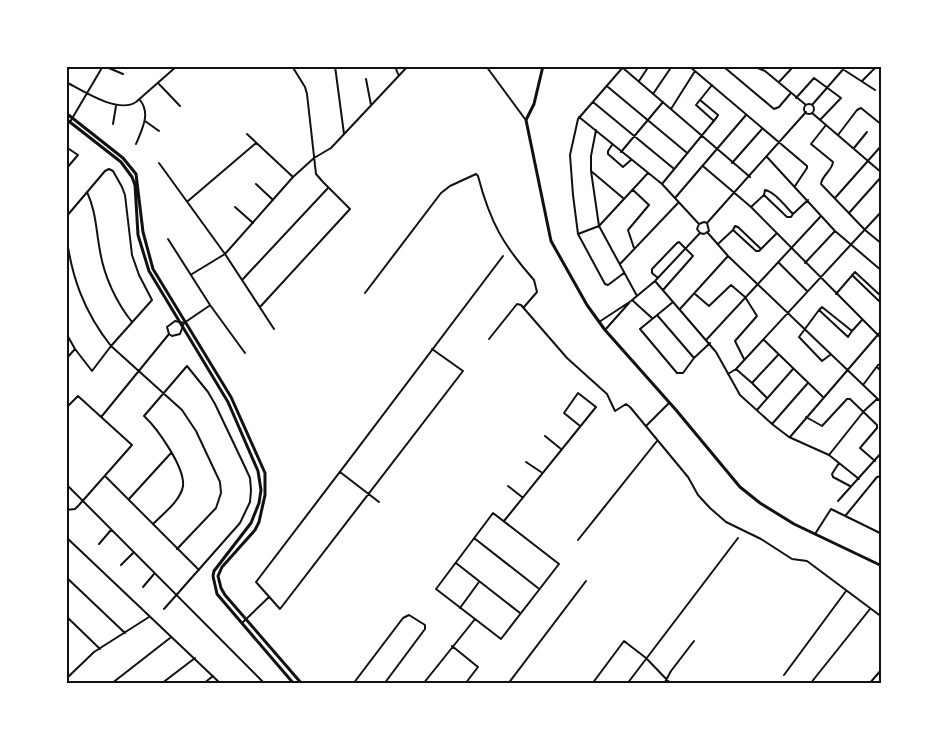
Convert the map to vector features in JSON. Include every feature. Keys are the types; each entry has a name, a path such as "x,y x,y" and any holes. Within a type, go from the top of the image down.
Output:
{"street":[{"path":"123,74 103,66 68,121 121,162 132,177 135,185 138,235 148,271 228,402 258,471 261,490 256,513 243,536 217,565 213,576 217,594 294,684"},
{"path":"66,82 116,106 129,106 177,66"},
{"path":"260,307 350,209 316,174 307,94 292,66"},
{"path":"335,66 344,134"},
{"path":"395,66 399,75"},
{"path":"192,274 225,254 293,177 314,158 327,151 408,66"},
{"path":"486,66 526,120 551,241 587,306 605,330 740,487 760,502 815,534 882,566"},
{"path":"526,120 534,104 543,66"},
{"path":"639,81 649,66"},
{"path":"653,94 672,66"},
{"path":"688,66 807,166 795,186"},
{"path":"725,66 774,109 779,107 790,93"},
{"path":"753,66 765,71 806,105 813,105"},
{"path":"779,83 792,68 791,66"},
{"path":"838,66 845,67 875,90"},
{"path":"862,81 877,66"},
{"path":"624,273 608,285 605,284 578,234 570,155 579,117 608,87 623,67 750,177"},
{"path":"812,113 813,105 845,67"},
{"path":"671,109 695,71"},
{"path":"810,75 840,98 820,120"},
{"path":"796,98 814,78"},
{"path":"366,79 371,105"},
{"path":"158,83 180,106"},
{"path":"712,85 696,105 714,121"},
{"path":"608,87 686,153"},
{"path":"136,144 145,121 146,109 140,99"},
{"path":"662,184 718,115 700,100"},
{"path":"593,102 673,168"},
{"path":"621,152 663,102"},
{"path":"699,224 707,223 735,194 806,112 806,105"},
{"path":"113,124 116,106"},
{"path":"837,135 861,108 882,125"},
{"path":"806,112 812,113 882,174 849,213"},
{"path":"66,114 123,158 136,174 143,232 153,269 231,397 265,473 266,495 259,522 255,530 222,567 218,576 225,595 302,684"},
{"path":"675,198 747,115"},
{"path":"579,117 662,184 699,224"},
{"path":"145,121 159,131"},
{"path":"826,125 811,144 833,162 821,184 882,244"},
{"path":"732,163 763,128"},
{"path":"596,130 591,156 591,171 599,225 637,296"},
{"path":"854,148 867,132"},
{"path":"247,134 293,177"},
{"path":"188,201 256,143"},
{"path":"612,144 608,154 623,167 631,160"},
{"path":"835,198 882,145"},
{"path":"66,147 78,155 66,169"},
{"path":"766,157 835,231 882,271"},
{"path":"159,163 243,279 274,329"},
{"path":"704,166 752,207 882,339"},
{"path":"66,217 105,171 109,169 114,171 125,195 132,255 145,287 152,296 150,303 92,371 66,333"},
{"path":"591,171 624,199"},
{"path":"578,234 599,225 648,173"},
{"path":"365,293 441,194 450,186 476,174 487,208 504,244 537,286 537,292 524,307"},
{"path":"256,184 273,200"},
{"path":"243,279 328,188"},
{"path":"633,190 649,205 628,230 635,248"},
{"path":"752,207 764,195 765,190 768,190 793,214"},
{"path":"87,192 96,214 100,252 108,279 120,305 132,322"},
{"path":"764,195 788,217 791,217 808,200"},
{"path":"620,264 678,203"},
{"path":"235,207 253,223"},
{"path":"728,374 736,369 764,340 787,312 882,211"},
{"path":"707,339 821,216"},
{"path":"707,223 709,229 707,232"},
{"path":"699,224 697,229 700,233"},
{"path":"718,244 734,230 735,226 761,249"},
{"path":"734,230 756,251 777,233"},
{"path":"805,263 835,231"},
{"path":"599,322 637,296 655,281 700,233 707,232"},
{"path":"707,232 728,256 882,403"},
{"path":"66,233 71,268 80,294 101,334 111,346 182,410 196,431 220,482 221,493 216,508 177,549"},
{"path":"168,239 210,305 245,353"},
{"path":"658,278 652,273 652,269 679,242 692,254 693,258 663,290"},
{"path":"432,349 463,371 280,609 256,582 340,472 432,349 503,256"},
{"path":"680,309 728,256"},
{"path":"778,262 807,291"},
{"path":"836,294 859,268"},
{"path":"852,275 879,301 882,297 855,272"},
{"path":"655,281 707,339 740,395 789,437 829,455 859,479"},
{"path":"694,294 709,306 731,285 746,297 758,316 735,341 744,359"},
{"path":"632,300 652,318"},
{"path":"605,330 632,300"},
{"path":"673,302 640,329 677,373 683,373 694,358 710,344"},
{"path":"489,339 517,304 524,307 567,358 607,394 615,411 626,404 688,477 698,495 726,522 792,559 807,561 882,617"},
{"path":"169,334 178,335 184,323 210,305"},
{"path":"830,355 822,361 799,338 819,309 822,306 852,331"},
{"path":"819,309 848,337 862,320"},
{"path":"657,315 694,358"},
{"path":"169,334 167,327 169,324 184,323"},
{"path":"789,437 882,330"},
{"path":"101,417 169,334"},
{"path":"764,340 823,397"},
{"path":"66,359 75,349"},
{"path":"752,383 778,355"},
{"path":"863,385 882,364"},
{"path":"153,524 179,495 183,486 180,471 162,436 144,416 185,366 189,367 215,404 250,478 250,502 240,523 164,609"},
{"path":"877,367 882,372"},
{"path":"736,369 767,398"},
{"path":"757,410 793,369"},
{"path":"772,424 807,384"},
{"path":"504,521 596,407 578,393 564,413 580,426"},
{"path":"66,408 78,396 132,445 106,477 75,509 66,510"},
{"path":"806,417 822,426 848,398 877,425 877,428 860,447 875,460"},
{"path":"829,455 864,411 877,399"},
{"path":"646,426 669,403"},
{"path":"545,436 561,449"},
{"path":"578,540 657,441"},
{"path":"838,501 882,452"},
{"path":"129,499 171,453"},
{"path":"526,462 541,473"},
{"path":"839,463 832,474 833,477 850,487"},
{"path":"340,472 379,502"},
{"path":"846,515 877,477 882,476"},
{"path":"106,477 199,570"},
{"path":"66,484 265,684"},
{"path":"508,486 522,497"},
{"path":"815,534 831,509 882,534"},
{"path":"493,513 504,521 559,564 501,639 435,589 493,513"},
{"path":"99,544 111,530"},
{"path":"66,537 221,684"},
{"path":"474,538 539,588"},
{"path":"627,684 738,538"},
{"path":"121,565 133,553"},
{"path":"456,562 520,613"},
{"path":"143,587 154,574"},
{"path":"66,577 125,633"},
{"path":"508,684 586,580"},
{"path":"460,608 479,582"},
{"path":"784,675 846,591"},
{"path":"242,623 269,597"},
{"path":"810,684 870,609"},
{"path":"66,615 100,649"},
{"path":"353,684 403,618 408,615 425,625 425,629 384,684"},
{"path":"66,679 89,656 148,617"},
{"path":"423,684 474,619"},
{"path":"111,684 170,637"},
{"path":"592,684 624,641 646,658 671,684"},
{"path":"664,684 694,641"},
{"path":"452,646 478,667 465,684"},
{"path":"161,684 195,658"},
{"path":"869,684 882,669"},
{"path":"203,684 213,676"}]}
